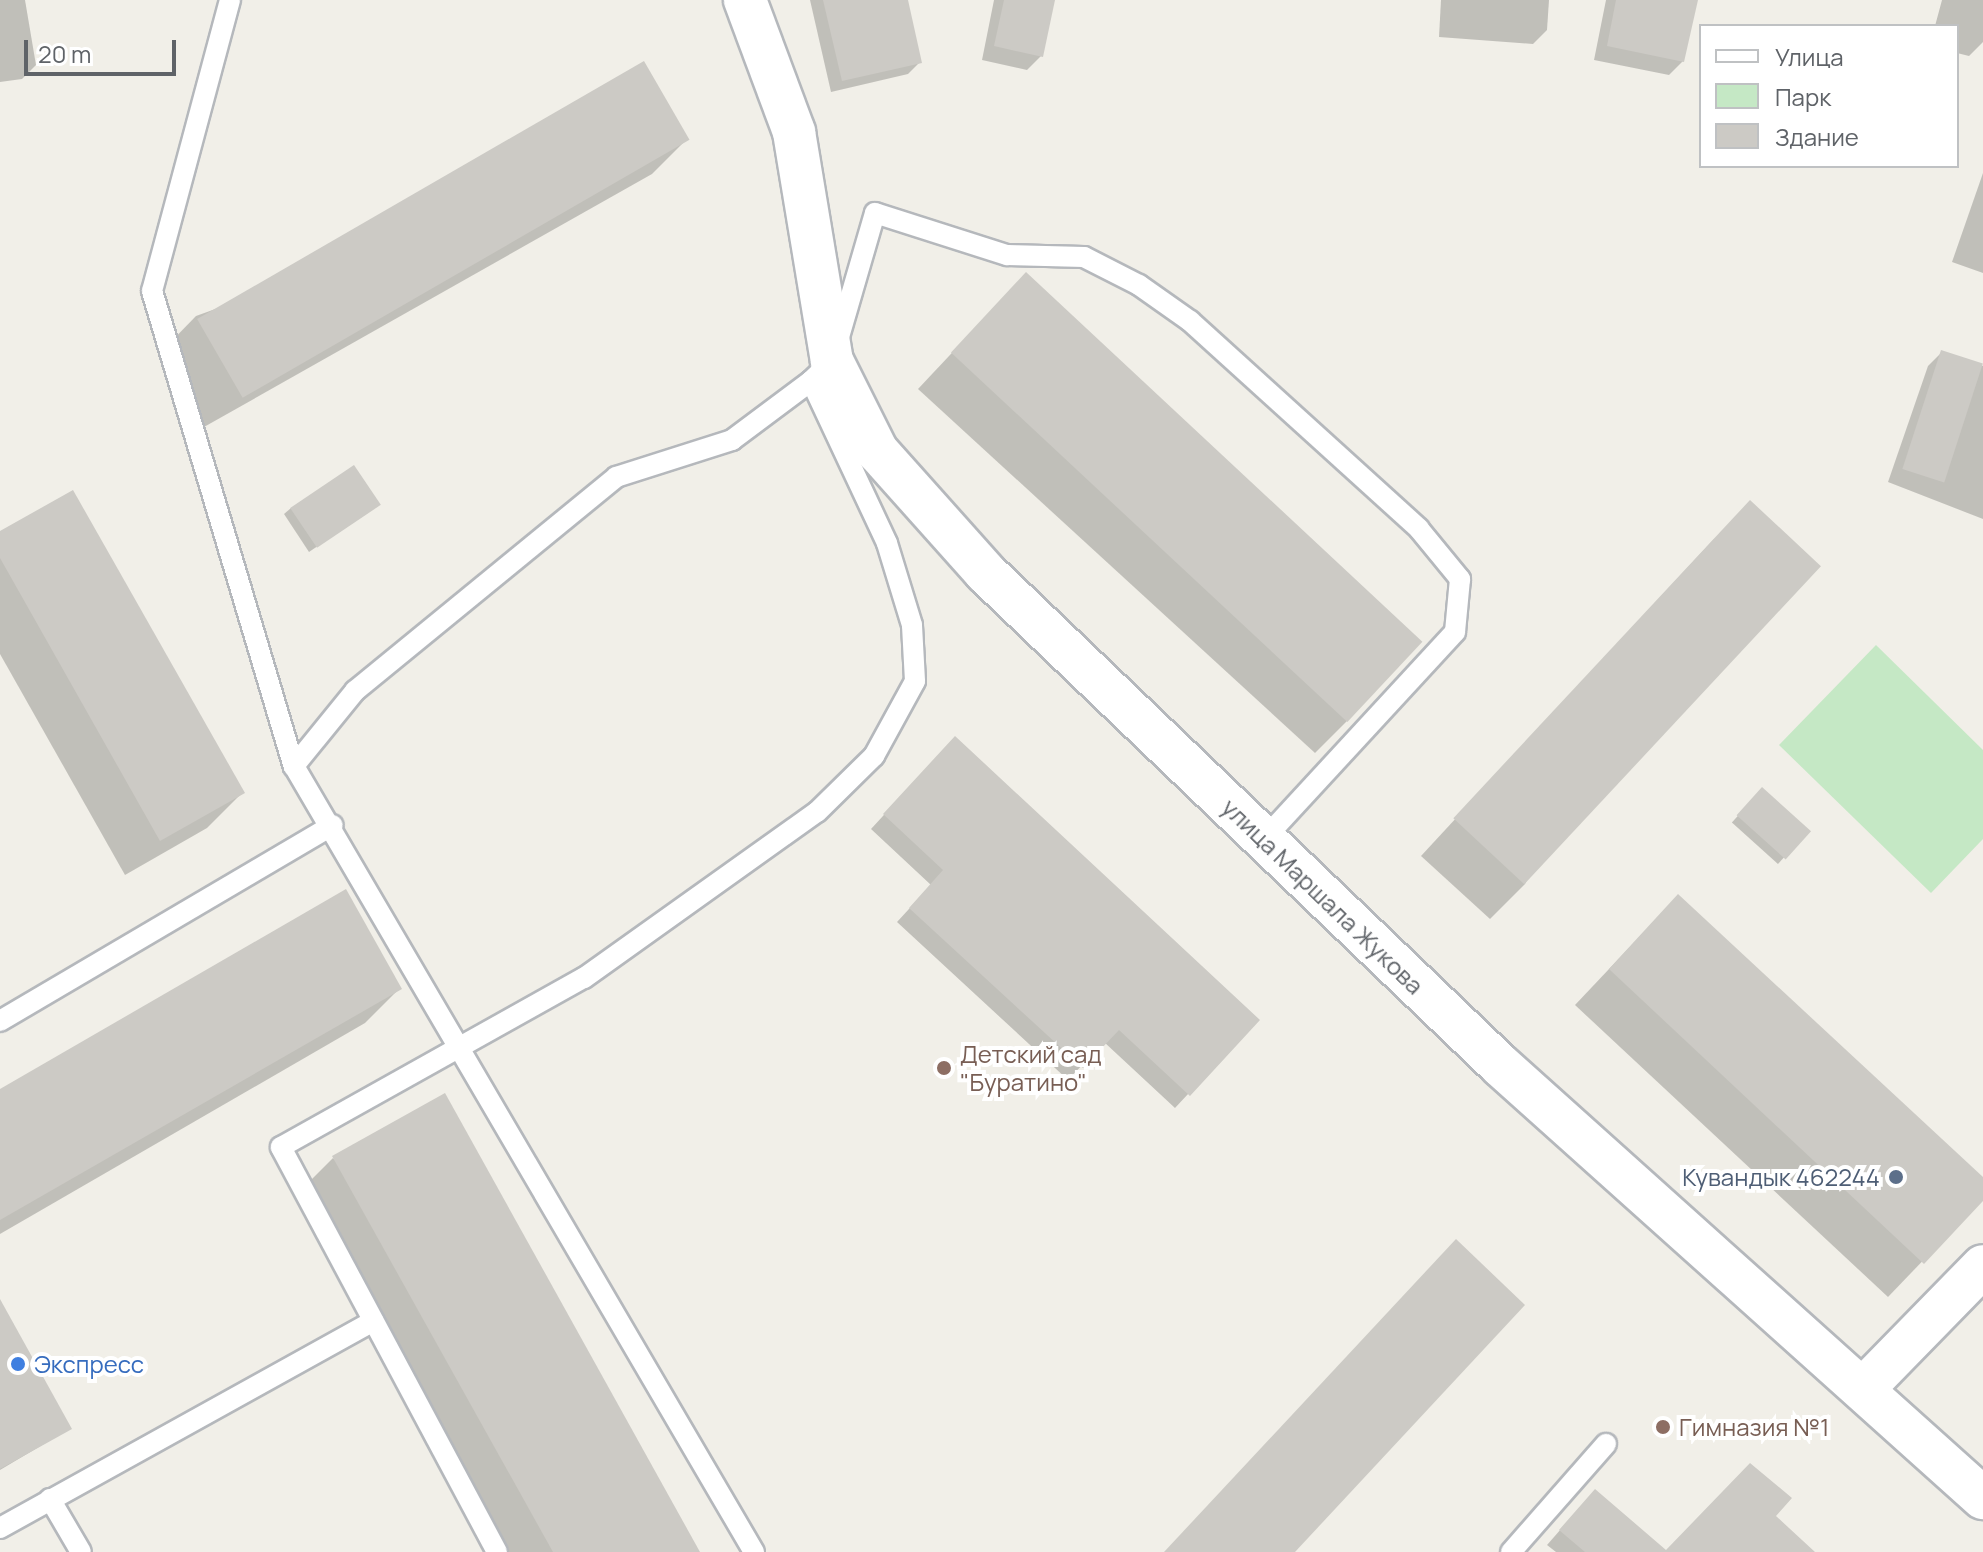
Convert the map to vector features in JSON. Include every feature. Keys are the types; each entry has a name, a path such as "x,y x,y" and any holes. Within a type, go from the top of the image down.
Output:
{"street":[{"name":"улица Маршала Жукова","path":"745,0 794,132 822,371 877,451 985,572 1500,1065 1864,1388 1983,1498"},
{"path":"1864,1388 1983,1266"}],"lane":[{"path":"230,0 152,291 294,766 333,825 458,1046 754,1552"},
{"path":"294,766 355,691 616,477 732,440 822,371 875,213 1007,255 1084,257 1190,321 1419,529 1460,579 1455,632 1264,839"},
{"path":"497,1552 281,1147 584,978 817,812 874,756 915,681 912,625 887,543 822,371"},
{"path":"0,1021 333,825"},
{"path":"0,1528 373,1321"},
{"path":"1511,1552 1606,1444"},
{"path":"50,1499 81,1552"}],"green space":[{"path":"1876,645 1983,750 1983,839 1931,893 1779,745"}],"building":[{"path":"823,0 908,0 922,63 842,81"},
{"path":"1004,0 1055,0 1043,57 994,46"},
{"path":"1616,0 1698,0 1684,62 1607,46"},
{"path":"644,61 690,140 243,398 197,319"},
{"path":"1026,272 1422,642 1347,722 951,352"},
{"path":"1941,350 1983,364 1944,482 1902,469"},
{"path":"354,465 381,505 317,548 290,508"},
{"path":"73,490 245,793 160,841 0,558 0,531"},
{"path":"1750,500 1821,566 1524,884 1453,818"},
{"path":"955,736 1260,1020 1190,1096 1119,1030 1083,1068 909,908 943,870 883,814"},
{"path":"1762,787 1811,831 1786,859 1737,815"},
{"path":"346,889 402,989 0,1220 0,1089"},
{"path":"1678,894 1983,1177 1983,1201 1924,1264 1609,969"},
{"path":"445,1093 700,1552 553,1552 332,1156"},
{"path":"1456,1239 1525,1305 1295,1552 1164,1552"},
{"name":"Экспресс","path":"0,1299 72,1429 0,1469"},
{"path":"1750,1463 1792,1498 1776,1516 1815,1552 1585,1552 1559,1530 1595,1489 1666,1550"}],"place":[{"name":"Детский сад \"Буратино\"","path":"944,1068"},
{"name":"Кувандык 462244","path":"1896,1177"},
{"name":"Экспресс","path":"18,1364"},
{"name":"Гимназия №1","path":"1663,1427"}]}
